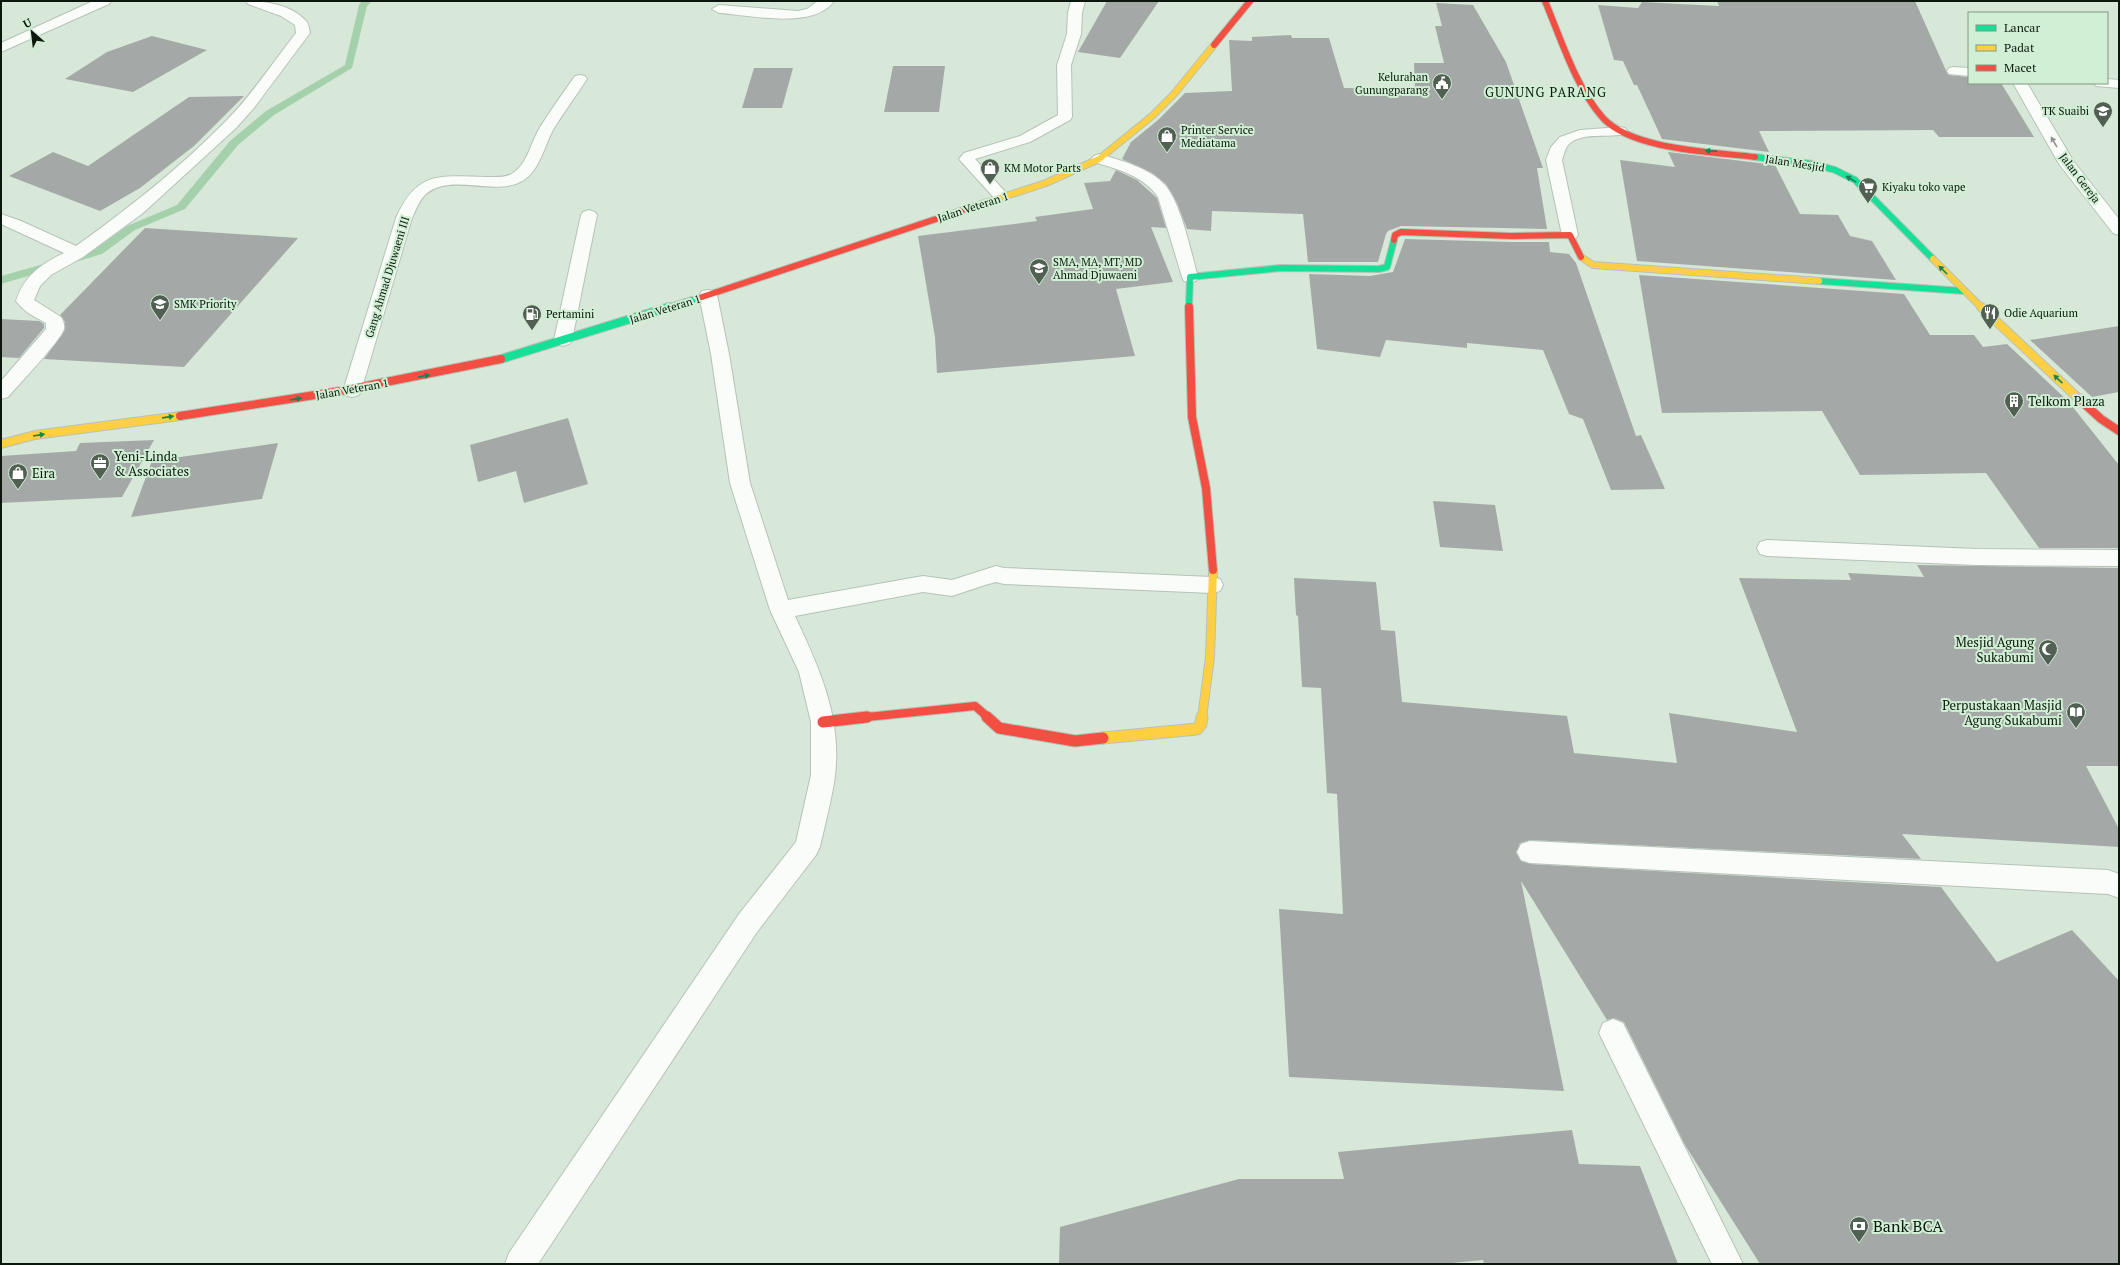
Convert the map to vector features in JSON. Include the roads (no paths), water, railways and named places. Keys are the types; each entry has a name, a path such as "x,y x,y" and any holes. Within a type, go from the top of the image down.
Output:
{"street":[{"path":"1,48 104,1"},
{"path":"1,393 49,338 55,329 55,321 29,306 25,301 26,293 33,282 48,268 77,253 137,210 231,125 248,106 275,68 303,33 301,23 286,13 254,1"},
{"path":"719,9 798,15 811,12 827,1"},
{"path":"1002,197 967,160 970,156 1025,139 1065,116 1064,65 1074,34 1075,13 1078,1"},
{"name":"Jalan Veteran 1","path":"1,444 35,435 352,391 470,366 563,340 708,295 875,238 1046,183 1099,159 1152,116 1174,94 1250,1"},
{"name":"Jalan Mesjid","path":"1545,1 1584,91 1604,119 1620,131 1649,143 1683,149 1723,151 1813,164 1835,170 1855,180 1964,291 2101,419 2119,431"},
{"path":"1954,71 1968,72"},
{"name":"Gang Ahmad Djuwaeni III","path":"352,391 404,218 414,198 421,190 432,184 463,181 511,180 522,176 527,170 558,110 580,79"},
{"path":"2108,83 2119,84"},
{"name":"Jalan Gereja","path":"2021,84 2067,164 2119,230"},
{"path":"1620,131 1585,133 1565,140 1559,147 1554,160 1570,235 1581,257 1593,265 1964,291"},
{"path":"823,722 975,706 983,710 992,725 999,728 1075,740 1197,729 1201,724 1210,657 1213,560 1206,488 1192,416 1189,312 1190,277 1166,198 1159,187 1132,169 1099,159"},
{"path":"563,340 589,215"},
{"path":"1,219 77,253"},
{"path":"1190,277 1271,267 1333,266 1379,270 1387,267 1395,235 1401,232 1510,236 1570,235"},
{"path":"520,1264 748,923 807,847 823,775 823,722 810,672 781,610 765,568 740,483 720,354 708,295"},
{"path":"1768,548 1976,557 2119,558"},
{"path":"781,610 923,584 952,588 996,574 1004,576 1212,585"},
{"path":"1530,852 2108,882 2119,886"},
{"path":"1613,1033 1728,1264"}],"waterway":[{"path":"1,280 98,252 131,228 181,207 234,143 270,113 349,66 363,5 368,1"}],"place":[{"name":"Kelurahan Gunungparang","path":"1442,100"},
{"name":"TK Suaibi","path":"2103,128"},
{"name":"Printer Service Mediatama","path":"1167,153"},
{"name":"KM Motor Parts","path":"990,185"},
{"name":"Kiyaku toko vape","path":"1868,204"},
{"name":"SMA, MA, MT, MD Ahmad Djuwaeni","path":"1039,285"},
{"name":"SMK Priority","path":"160,321"},
{"name":"Odie Aquarium","path":"1990,330"},
{"name":"Pertamini","path":"532,331"},
{"name":"Telkom Plaza","path":"2014,418"},
{"name":"Yeni-Linda & Associates","path":"100,480"},
{"name":"Eira","path":"18,490"},
{"name":"Mesjid Agung Sukabumi","path":"2048,666"},
{"name":"Perpustakaan Masjid Agung Sukabumi","path":"2076,729"},
{"name":"Bank BCA","path":"1859,1243"}],"district":[{"name":"GUNUNG PARANG","path":"1546,92"}]}
